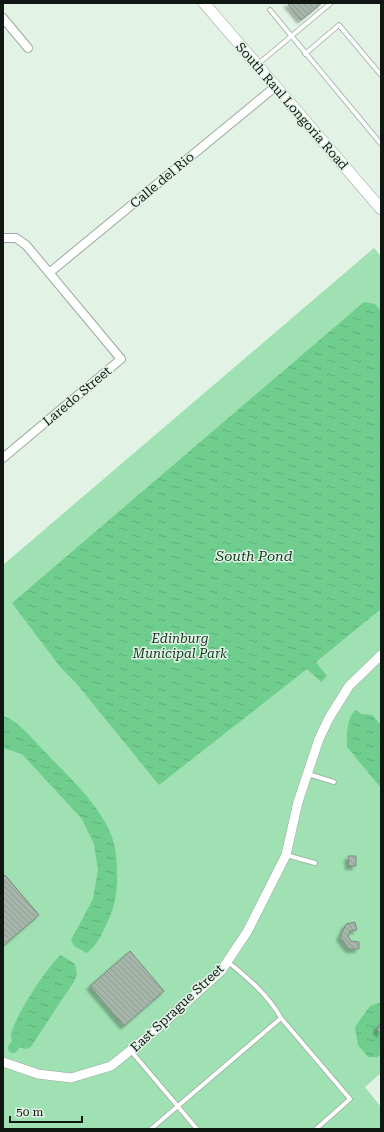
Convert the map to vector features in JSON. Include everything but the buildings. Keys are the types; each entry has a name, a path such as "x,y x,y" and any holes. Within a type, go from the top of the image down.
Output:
{"main road":[{"name":"South Raul Longoria Road","path":"204,3 381,209"}],"street":[{"path":"3,18 28,48"},
{"name":"Calle del Rio","path":"49,272 275,87"},
{"path":"3,238 16,238 26,245 49,272"},
{"name":"Laredo Street","path":"3,458 121,359 49,272"},
{"name":"East Sprague Street","path":"3,1062 38,1074 71,1078 111,1066 157,1029 221,971 247,932 286,855 298,802 319,739 329,718 349,686 381,655"}],"lane":[{"path":"257,65 331,3"},
{"path":"270,10 381,144"},
{"path":"305,54 339,25 381,75"},
{"path":"308,774 334,782"},
{"path":"286,855 315,863"},
{"path":"227,962 262,993 275,1007 281,1018 350,1099 316,1129"},
{"path":"151,1129 281,1018"},
{"path":"131,1051 198,1129"}],"green space":[{"name":"Edinburg Municipal Park","path":"374,248 381,256 381,1073 365,1087 381,1107 381,1129 3,1129 3,565"}],"water":[{"name":"South Pond","path":"364,302 375,304 381,311 381,609 316,662 327,676 321,682 307,669 159,785 76,683 61,668 12,603"},
{"path":"356,710 361,714 372,715 381,725 381,788 347,747 347,732 350,717"},
{"path":"3,716 9,718 21,727 75,782 100,814 112,837 117,864 116,898 102,934 97,943 87,953 74,946 71,940 93,899 98,870 94,844 82,819 22,754 3,748"},
{"path":"61,955 75,964 77,974 75,980 30,1048 24,1049 13,1044 11,1035 13,1027 24,1005 48,970"},
{"path":"381,1002 381,1054 377,1057 368,1057 358,1045 355,1027 370,1006"}],"waterway":[{"path":"13,1048 23,1034"}]}
